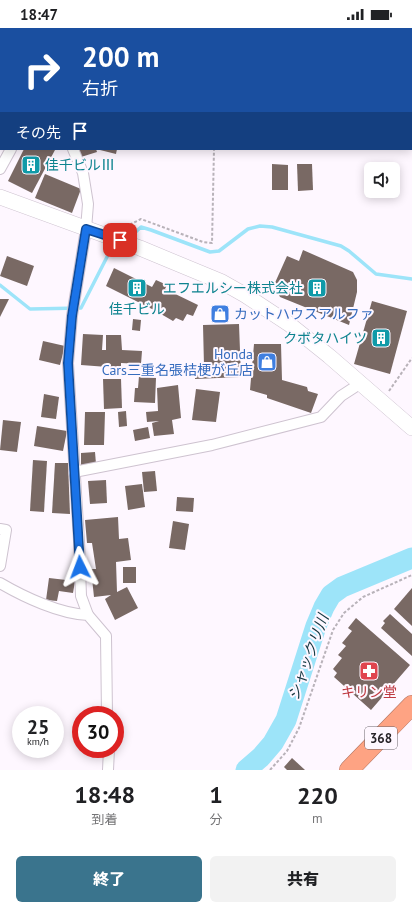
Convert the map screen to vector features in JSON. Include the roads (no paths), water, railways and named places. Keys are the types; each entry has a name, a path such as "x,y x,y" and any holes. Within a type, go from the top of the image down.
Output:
{"highway":[{"name":"368","path":"349,770 412,705"},
{"name":"368","path":"367,770 412,724"}],"street":[{"path":"0,169 10,150"},
{"path":"73,150 83,173 88,204 86,229 72,316 68,363 81,596 88,615 106,636 107,706"},
{"path":"0,197 117,239 222,282 264,306 330,356 412,428"},
{"path":"74,472 212,445 321,417 341,396 361,383"},
{"path":"0,529 6,530 0,566"},
{"path":"0,583 12,590 52,607 79,615 88,615"},
{"path":"108,770 109,758"}],"waterway":[{"path":"127,240 141,227 210,252 219,251 248,229 260,226 272,227 341,246 376,274 412,279"},
{"path":"0,285 30,309 81,308 108,255 120,245"},
{"name":"シャックリ川","path":"246,770 261,757 273,743 286,720 316,626 331,595 342,587 412,558"}],"place":[{"name":"佳千ビルⅢ","path":"31,165"},
{"name":"佳千ビル","path":"137,288"},
{"name":"エフエルシー株式会社","path":"317,288"},
{"name":"カットハウスアルファ","path":"220,314"},
{"name":"クボタハイツ","path":"381,338"},
{"name":"Honda Cars三重名張桔梗が丘店","path":"267,362"},
{"name":"キリン堂","path":"369,671"}]}
